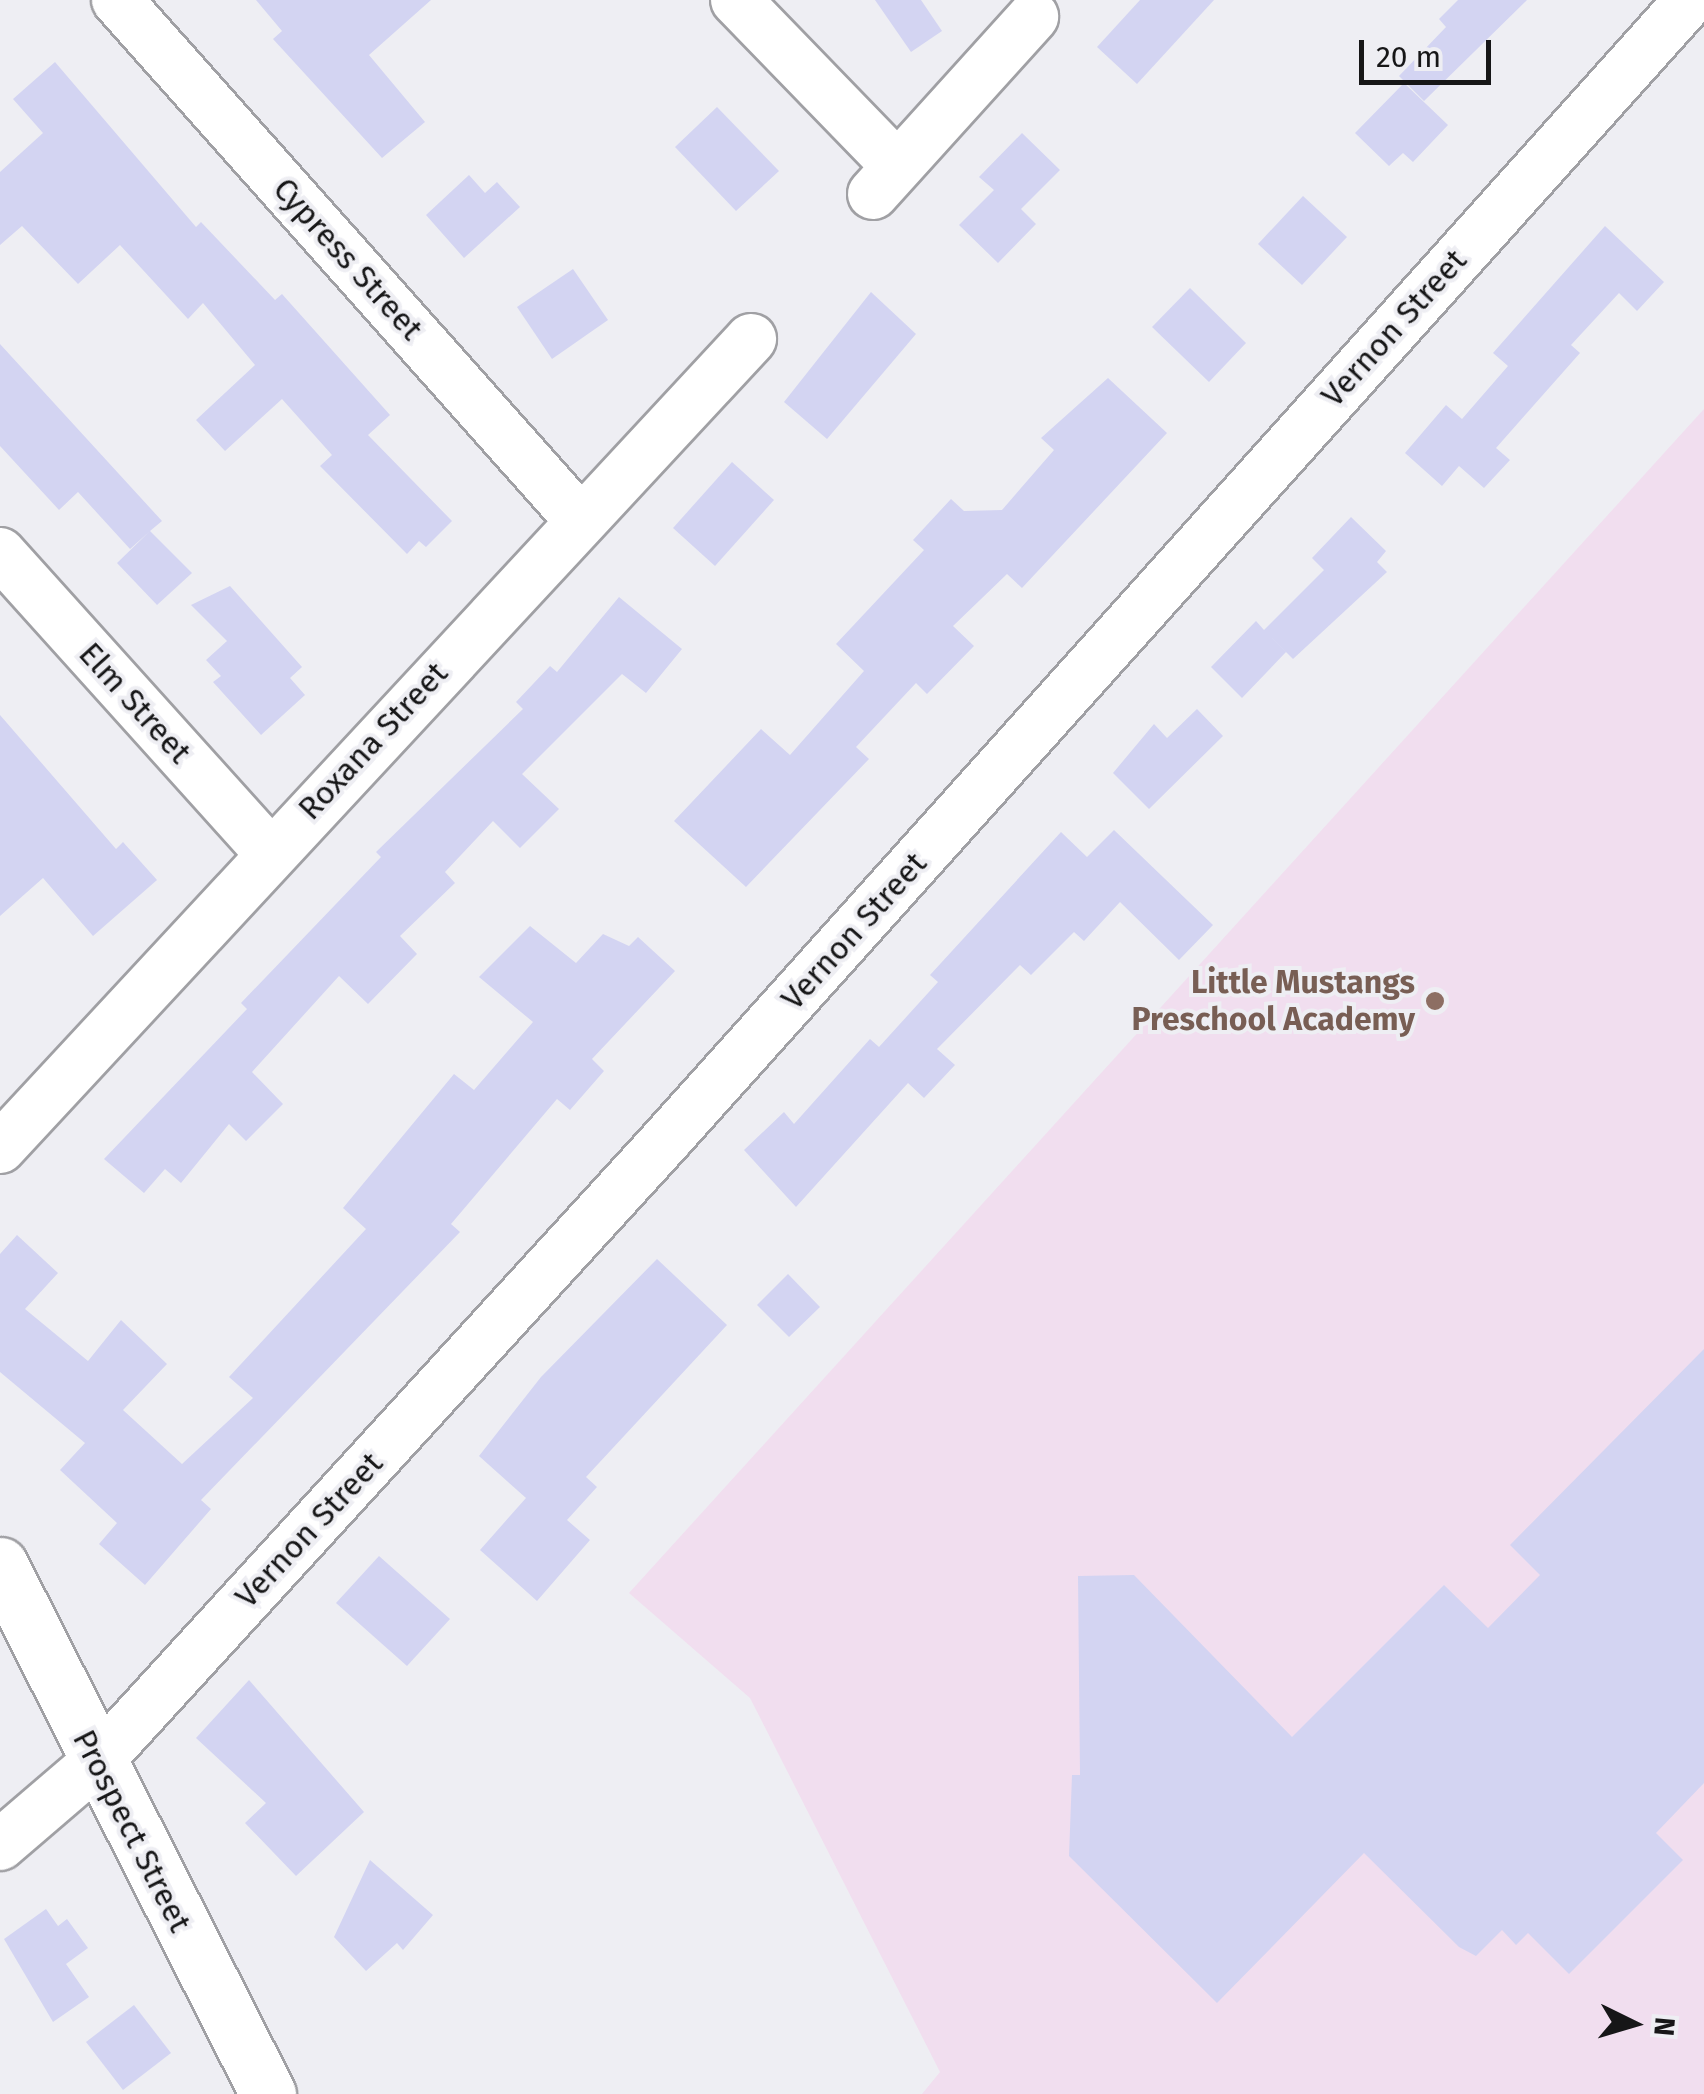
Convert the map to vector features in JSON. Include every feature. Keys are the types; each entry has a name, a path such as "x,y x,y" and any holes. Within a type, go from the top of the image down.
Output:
{"street":[{"name":"Cypress Street","path":"117,0 578,518"},
{"path":"736,0 885,180 1033,17"},
{"name":"Vernon Street","path":"0,1845 98,1761 1690,0"},
{"name":"Roxana Street","path":"0,1148 578,518 751,338"},
{"name":"Elm Street","path":"0,553 270,853"},
{"name":"Prospect Street","path":"0,1565 268,2094"}],"shaded area":[{"name":"Little Mustangs Preschool Academy","path":"1704,409 1704,2094 922,2094 940,2072 750,1698 629,1593"}],"building":[{"path":"256,0 431,0 369,55 425,122 382,158 273,39 282,31"},
{"path":"875,0 921,0 942,31 911,52"},
{"path":"1140,0 1214,0 1137,84 1097,47"},
{"path":"1458,0 1527,0 1424,101 1399,76 1446,27 1439,19"},
{"path":"55,62 196,227 201,222 275,300 282,294 390,415 368,435 452,521 426,547 419,541 407,554 320,466 332,455 282,399 225,451 196,420 255,365 203,303 188,319 120,245 78,284 22,226 0,245 0,172 43,133 13,99"},
{"path":"1404,83 1448,125 1413,162 1403,153 1389,166 1355,133"},
{"path":"717,107 779,171 736,211 675,147"},
{"path":"1022,133 1060,170 1021,209 1036,224 998,263 959,225 994,190 979,177"},
{"path":"469,175 485,193 497,182 520,207 464,258 426,215"},
{"path":"1303,196 1347,237 1302,285 1258,244"},
{"path":"1605,226 1664,282 1637,311 1619,293 1571,345 1580,353 1496,448 1510,460 1484,488 1459,466 1442,486 1405,453 1446,405 1462,419 1508,366 1493,353"},
{"path":"573,269 608,320 552,359 517,307"},
{"path":"1190,288 1246,343 1209,382 1152,327"},
{"path":"871,292 916,334 827,439 784,402"},
{"path":"0,344 162,521 150,531 192,573 157,605 117,563 149,532 130,549 78,492 59,510 0,446"},
{"path":"1108,378 1167,433 1022,588 1007,574 953,626 974,646 927,694 916,683 856,747 869,759 746,887 674,821 761,729 790,755 864,671 836,644 924,550 913,540 951,499 964,511 1002,510 1054,450 1041,438"},
{"path":"732,462 774,500 715,566 673,528"},
{"path":"1351,517 1386,551 1377,562 1387,572 1293,659 1286,652 1242,698 1211,667 1256,621 1264,630 1324,570 1312,558"},
{"path":"230,586 302,667 290,678 305,695 261,735 213,682 221,676 206,660 227,641 191,605"},
{"path":"619,597 682,649 646,693 622,674 522,774 559,809 520,848 493,821 445,872 455,883 400,936 417,954 368,1004 339,976 252,1072 283,1104 246,1141 229,1124 181,1183 165,1169 144,1193 104,1159 247,1009 241,1003 381,857 376,852 523,709 516,702 550,666 557,672"},
{"path":"1197,709 1223,736 1149,809 1113,773 1154,724 1167,738"},
{"path":"0,715 116,849 123,842 157,880 93,936 43,878 0,916"},
{"path":"1114,830 1213,925 1179,960 1120,902 1084,941 1074,932 1031,975 1020,965 937,1049 955,1065 924,1098 908,1083 796,1207 744,1150 784,1112 794,1124 870,1039 879,1047 938,982 930,975 1061,832 1087,857"},
{"path":"530,926 576,963 603,934 629,946 638,937 675,971 592,1059 604,1071 570,1110 557,1099 451,1224 460,1232 201,1500 211,1509 145,1585 99,1544 117,1523 60,1470 85,1443 0,1372 0,1254 17,1235 58,1273 25,1309 88,1361 121,1320 167,1364 123,1410 182,1464 253,1398 229,1377 366,1229 343,1208 454,1074 474,1090 533,1022 479,977"},
{"path":"657,1259 727,1325 586,1477 597,1487 567,1520 590,1540 537,1601 480,1550 526,1498 479,1456 541,1377"},
{"path":"788,1274 820,1307 789,1337 757,1305"},
{"path":"1704,1349 1704,1783 1656,1833 1683,1860 1569,1974 1528,1933 1516,1945 1502,1930 1476,1956 1459,1947 1364,1853 1217,2003 1069,1856 1072,1775 1080,1775 1078,1576 1134,1575 1292,1737 1444,1585 1488,1628 1540,1575 1510,1545"},
{"path":"379,1556 450,1619 407,1666 336,1603"},
{"path":"249,1680 364,1812 296,1876 245,1823 266,1803 196,1738"},
{"path":"370,1860 433,1915 403,1950 397,1943 366,1971 334,1937"},
{"path":"46,1909 58,1926 67,1919 88,1948 66,1964 89,1997 53,2022 4,1939"},
{"path":"134,2005 171,2053 123,2090 86,2042"}],"place":[{"name":"Little Mustangs Preschool Academy","path":"1435,1001"}]}
